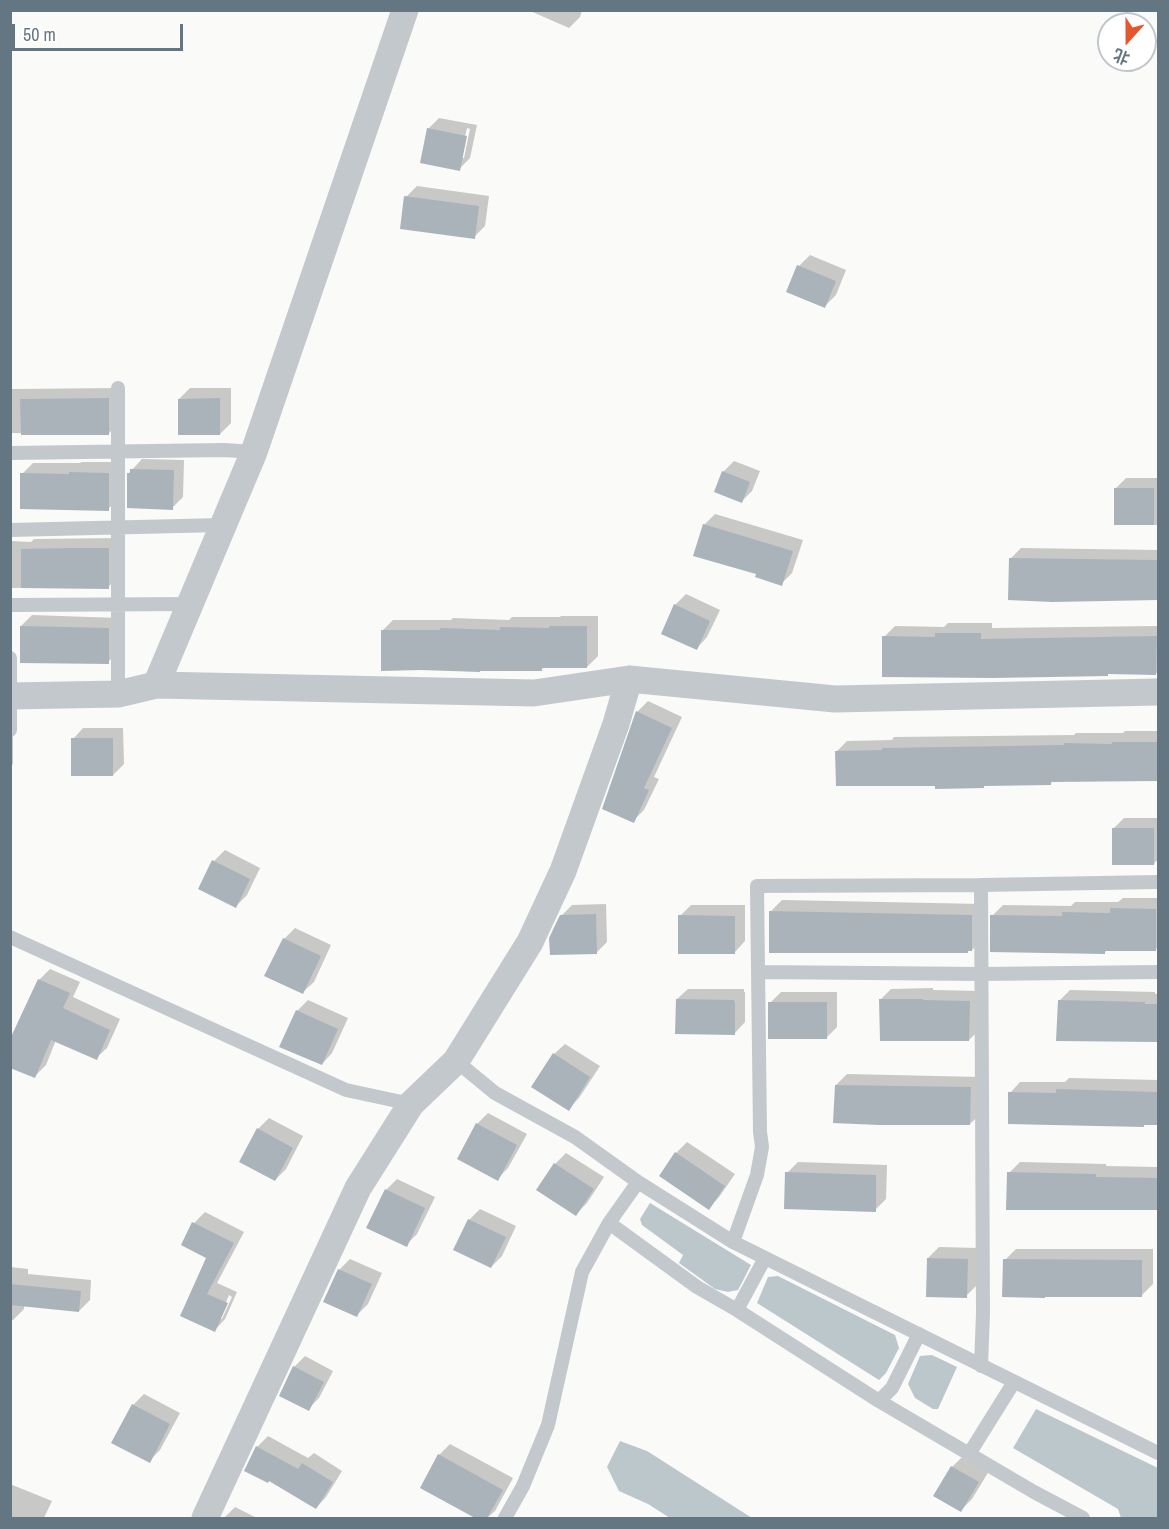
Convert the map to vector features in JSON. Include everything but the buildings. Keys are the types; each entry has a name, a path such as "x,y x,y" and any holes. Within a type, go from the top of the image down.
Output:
{"street":[{"path":"156,685 254,452 405,10"},
{"path":"205,1518 358,1188 411,1104 456,1061 530,942 562,872 616,724 629,680"},
{"path":"11,696 118,694 156,685 534,693 629,680 835,699 1158,692"}],"lane":[{"path":"118,388 118,694"},
{"path":"10,453 224,450 254,452"},
{"path":"10,530 222,525"},
{"path":"10,605 191,604"},
{"path":"10,658 10,730"},
{"path":"733,1242 757,1175 762,1147 757,886 1158,882"},
{"path":"981,885 983,1313 981,1366"},
{"path":"10,937 346,1089 411,1104"},
{"path":"758,972 981,974 1158,972"},
{"path":"456,1061 495,1093 575,1137 638,1182 733,1242 1158,1454"},
{"path":"505,1518 524,1486 548,1425 582,1272 609,1223 638,1182"},
{"path":"609,1223 697,1287 738,1310 879,1401 1034,1492 1083,1518"},
{"path":"738,1310 765,1258"},
{"path":"879,1401 892,1388 919,1334"},
{"path":"969,1454 1014,1382"}],"shaded area":[{"path":"650,1203 751,1265 738,1290 728,1292 715,1289 679,1263 683,1255 642,1225 640,1219"},
{"path":"778,1276 895,1335 899,1348 886,1373 879,1380 757,1303 768,1277"},
{"path":"932,1355 957,1367 938,1409 933,1409 915,1398 908,1384 920,1356"},
{"path":"1036,1409 1158,1468 1158,1518 1121,1518 1118,1509 1013,1448"},
{"path":"620,1441 647,1451 752,1518 670,1518 648,1504 619,1491 607,1467"}]}
